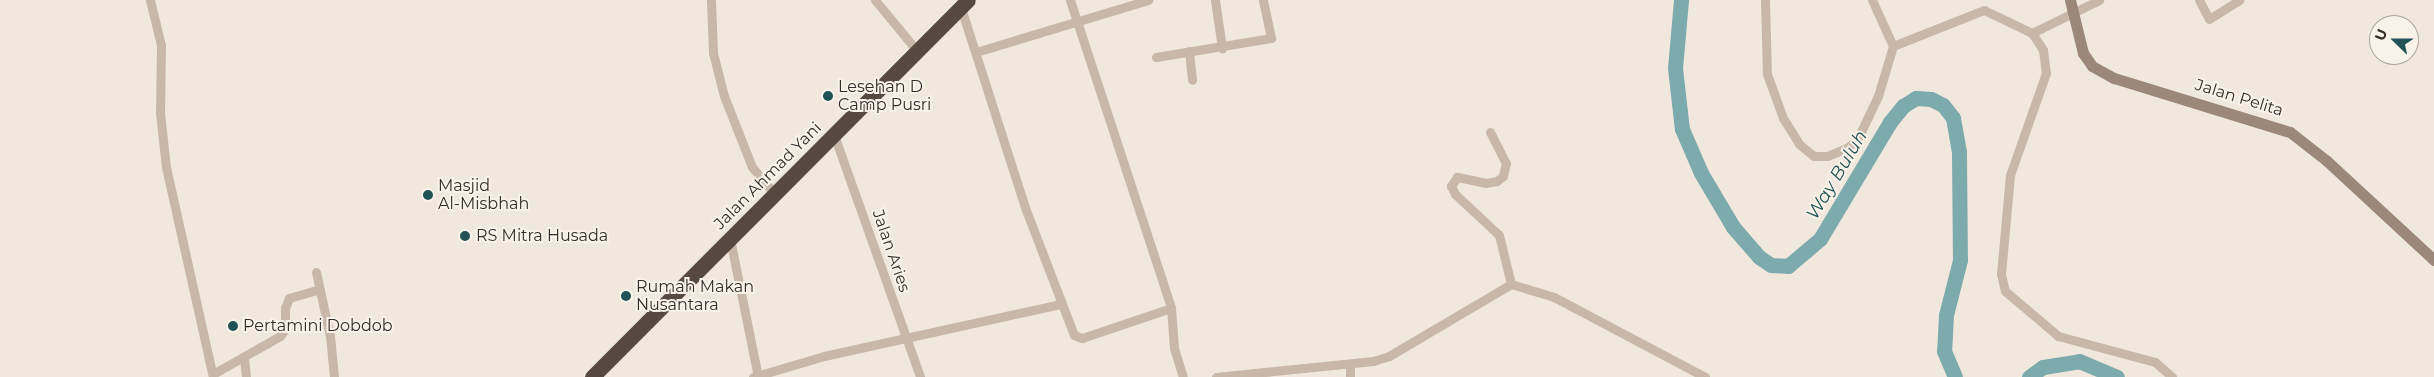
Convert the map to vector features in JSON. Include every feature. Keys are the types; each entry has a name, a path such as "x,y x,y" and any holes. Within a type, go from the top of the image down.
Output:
{"highway":[{"name":"Jalan Ahmad Yani","path":"592,377 918,52 963,2"}],"street":[{"path":"150,0 161,44 160,113 166,167 213,375 284,333 289,298 320,289"},
{"path":"711,0 713,54 724,96 752,167 775,194"},
{"path":"874,0 918,52"},
{"path":"1070,0 1171,308 1174,348 1183,377"},
{"path":"976,52 1035,36 1077,20 1148,0"},
{"path":"1215,0 1222,48"},
{"path":"1156,57 1222,48 1271,38 1263,0"},
{"path":"1765,0 1768,74 1784,118 1799,144 1814,156 1827,156 1847,148 1857,140 1878,96 1893,46 1872,0"},
{"name":"Jalan Pelita","path":"2070,0 2075,13 2083,53 2092,66 2114,78 2290,132 2321,156 2434,260"},
{"path":"2032,33 2099,0"},
{"path":"2199,0 2209,19 2240,0"},
{"path":"963,2 976,52 1026,210 1074,335 1082,338 1171,308"},
{"path":"1893,46 1984,10 2032,33 2043,50 2046,73 2010,175 2001,274 2005,291 2058,336 2155,362 2172,377"},
{"path":"1189,51 1192,80"},
{"path":"1490,132 1506,163 1503,176 1497,181 1486,183 1457,177 1452,186 1454,194 1499,235 1511,284"},
{"name":"Jalan Aries","path":"834,135 904,337 920,377"},
{"path":"730,239 756,376 904,337 1062,304"},
{"path":"316,272 334,377"},
{"path":"1216,377 1350,366 1389,356 1511,284 1554,297 1705,377"},
{"path":"244,358 246,377"},
{"path":"1350,366 1350,377"}],"waterway":[{"name":"Way Buluh","path":"1681,0 1675,68 1682,129 1701,173 1733,227 1759,257 1771,265 1788,266 1820,239 1890,122 1903,106 1916,98 1931,99 1943,105 1953,118 1959,152 1960,260 1946,315 1944,351 1955,377"},
{"name":"Way Buluh","path":"2029,377 2043,367 2079,361 2117,377"}],"place":[{"name":"Lesehan D Camp Pusri","path":"828,96"},
{"name":"Masjid Al-Misbhah","path":"428,195"},
{"name":"RS Mitra Husada","path":"465,236"},
{"name":"Rumah Makan Nusantara","path":"626,296"},
{"name":"Pertamini Dobdob","path":"233,326"}]}
